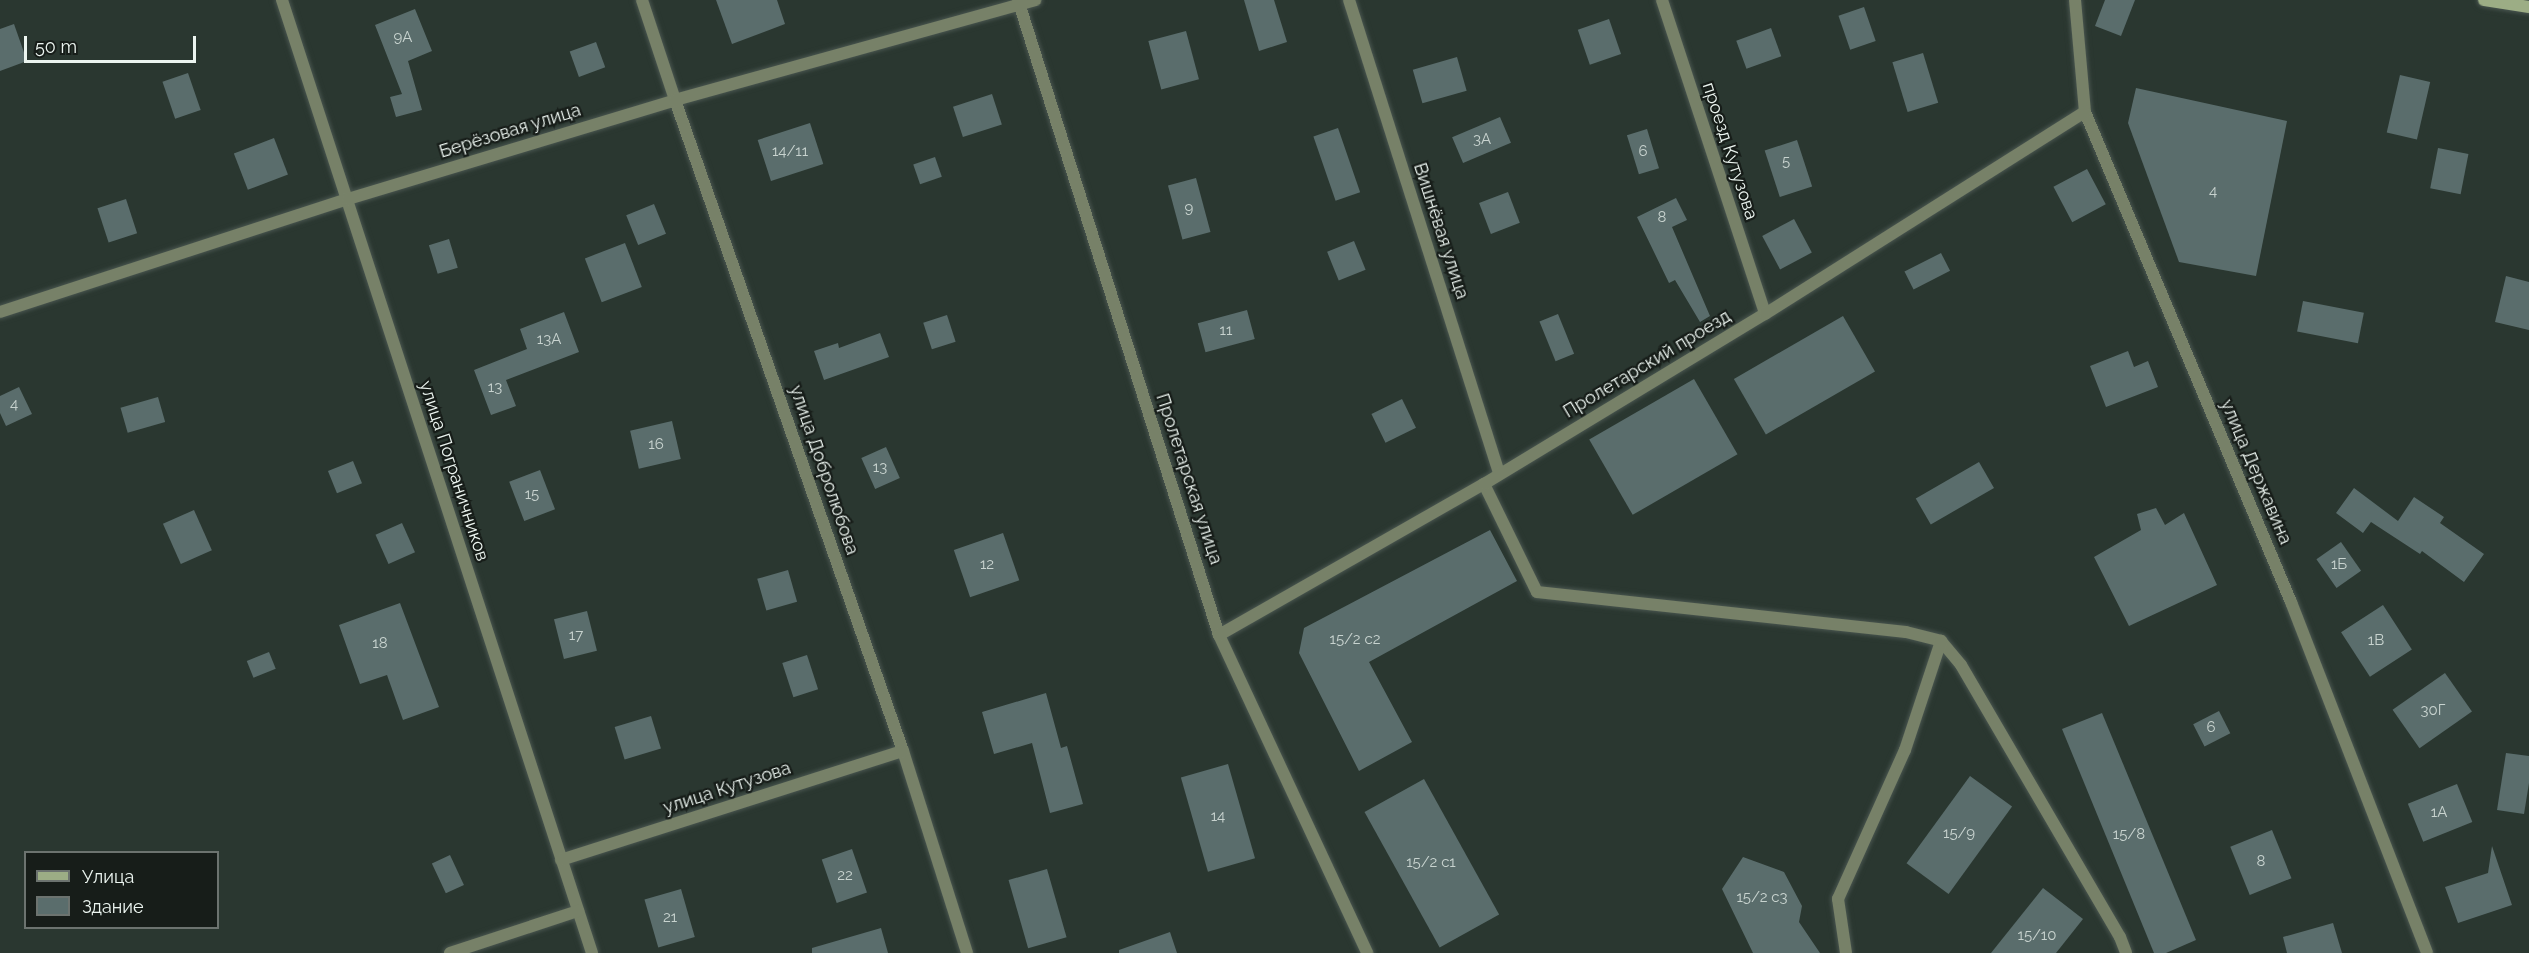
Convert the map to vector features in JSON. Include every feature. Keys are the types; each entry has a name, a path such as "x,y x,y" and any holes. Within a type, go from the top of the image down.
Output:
{"main road":[{"path":"2484,0 2529,7"}],"street":[{"name":"улица Пограничников","path":"282,0 592,953"},
{"name":"улица Добролюбова","path":"642,0 903,751 967,953"},
{"name":"Берёзовая улица","path":"0,312 348,199 675,100 1018,2 1035,0"},
{"name":"Вишнёвая улица","path":"1349,0 1500,474"},
{"name":"проезд Кутузова","path":"1662,0 1765,314"},
{"name":"улица Державина","path":"2075,0 2085,112 2291,602 2427,953"},
{"name":"Пролетарская улица","path":"1018,2 1219,635 1367,953"},
{"name":"Пролетарский проезд","path":"1219,635 1484,484 1765,314 2085,112"},
{"path":"1484,484 1537,592 1906,632 1941,641 1966,675 2121,937 2126,953"},
{"path":"1846,953 1838,899 1905,750 1941,641"},
{"name":"улица Кутузова","path":"561,860 903,751"},
{"path":"450,953 578,911"}],"building":[{"path":"716,0 777,0 785,24 732,44"},
{"path":"1244,0 1274,0 1287,42 1259,51"},
{"path":"2105,0 2135,0 2121,36 2095,26"},
{"path":"1864,7 1876,41 1850,50 1838,16"},
{"path":"415,9 432,51 408,61 422,110 396,117 390,97 402,94 375,25"},
{"path":"1609,19 1621,54 1590,65 1578,30"},
{"path":"14,24 27,61 0,71 0,29"},
{"path":"1771,28 1781,56 1746,69 1736,41"},
{"path":"1186,31 1199,79 1161,89 1148,41"},
{"path":"596,42 605,67 579,77 570,52"},
{"path":"1923,53 1938,103 1908,112 1892,62"},
{"path":"1457,57 1467,91 1422,103 1413,70"},
{"path":"188,73 201,110 175,119 162,82"},
{"path":"2400,75 2430,82 2417,139 2387,132"},
{"path":"2136,88 2287,121 2256,276 2179,262 2128,123"},
{"path":"992,94 1002,124 963,137 953,107"},
{"path":"1500,117 1511,143 1463,163 1452,137"},
{"path":"810,123 823,164 771,181 758,140"},
{"path":"1338,128 1360,192 1336,201 1313,136"},
{"path":"1647,129 1659,168 1639,174 1627,135"},
{"path":"274,138 288,174 248,190 234,153"},
{"path":"1797,140 1812,187 1780,197 1765,151"},
{"path":"2438,148 2468,154 2461,194 2430,188"},
{"path":"935,157 942,177 920,184 913,164"},
{"path":"2087,169 2106,204 2072,222 2053,187"},
{"path":"1196,178 1210,232 1182,240 1168,186"},
{"path":"1508,192 1520,223 1491,234 1479,203"},
{"path":"1676,198 1687,220 1672,227 1710,316 1700,322 1675,280 1669,283 1637,217"},
{"path":"126,199 137,233 109,243 97,208"},
{"path":"654,204 666,234 638,245 626,215"},
{"path":"1794,219 1812,253 1780,269 1762,236"},
{"path":"449,239 458,268 438,274 429,245"},
{"path":"1354,241 1366,270 1339,281 1327,252"},
{"path":"625,243 642,287 602,302 585,258"},
{"path":"1941,253 1950,271 1914,289 1904,272"},
{"path":"2506,276 2529,282 2529,330 2495,322"},
{"path":"2303,301 2364,313 2358,343 2297,331"},
{"path":"1247,310 1255,339 1206,352 1198,323"},
{"path":"564,312 579,352 506,380 516,406 491,415 474,370 527,349 520,329"},
{"path":"1558,314 1574,354 1556,361 1539,321"},
{"path":"947,315 956,342 932,349 923,323"},
{"path":"1843,316 1875,371 1766,434 1734,379"},
{"path":"880,333 889,357 824,380 814,351 838,343 839,348"},
{"path":"2128,351 2134,367 2148,361 2158,387 2106,407 2090,366"},
{"path":"1694,379 1738,454 1633,515 1589,440"},
{"path":"19,387 32,414 6,426 0,413 0,396"},
{"path":"158,397 165,422 128,433 121,408"},
{"path":"1402,399 1416,428 1385,443 1371,414"},
{"path":"672,421 681,459 639,469 630,431"},
{"path":"886,447 900,478 875,489 861,458"},
{"path":"353,461 362,483 337,493 328,471"},
{"path":"1979,462 1994,488 1931,524 1916,498"},
{"path":"540,470 555,509 524,521 509,482"},
{"path":"2354,488 2398,521 2414,497 2444,517 2440,523 2484,554 2464,582 2422,551 2420,554 2371,522 2363,533 2336,513"},
{"path":"2156,508 2165,525 2184,513 2217,585 2129,626 2094,557 2141,530 2137,514"},
{"path":"194,510 212,550 181,564 163,524"},
{"path":"402,523 415,552 389,564 376,535"},
{"path":"1490,530 1517,581 1369,662 1412,742 1359,771 1299,653 1304,628"},
{"path":"1003,533 1019,580 970,597 954,550"},
{"path":"2341,542 2361,571 2337,588 2316,559"},
{"path":"788,570 797,602 766,611 757,579"},
{"path":"400,603 439,707 403,720 387,675 360,684 339,625"},
{"path":"2383,605 2412,649 2370,677 2341,632"},
{"path":"587,611 597,651 564,659 554,619"},
{"path":"269,652 276,669 253,678 247,661"},
{"path":"807,655 818,689 793,697 782,663"},
{"path":"2445,673 2472,712 2420,748 2393,710"},
{"path":"1046,693 1061,748 1067,746 1083,804 1050,813 1032,743 994,754 982,712"},
{"path":"2219,711 2230,733 2205,746 2193,724"},
{"path":"2102,713 2196,940 2166,953 2154,953 2062,729"},
{"path":"651,716 661,749 625,760 615,727"},
{"path":"2506,753 2529,756 2529,783 2524,814 2497,810"},
{"path":"1228,764 1255,858 1208,872 1181,778"},
{"path":"1970,776 2012,807 1949,894 1907,863"},
{"path":"1424,779 1499,915 1440,948 1365,812"},
{"path":"2457,784 2472,822 2423,842 2408,804"},
{"path":"2272,830 2291,878 2250,895 2230,847"},
{"path":"2492,846 2512,905 2458,923 2445,887 2488,873"},
{"path":"852,849 867,892 837,903 822,859"},
{"path":"450,855 464,885 446,893 432,863"},
{"path":"1743,857 1784,872 1802,906 1799,922 1820,953 1753,953 1722,889"},
{"path":"1047,869 1067,937 1028,948 1009,880"},
{"path":"2043,888 2083,919 2056,953 1991,953"},
{"path":"681,889 695,937 658,948 644,899"},
{"path":"2333,923 2342,953 2287,953 2283,937"},
{"path":"881,928 888,953 812,953 812,948"},
{"path":"1170,932 1177,953 1119,953 1119,950"}]}
